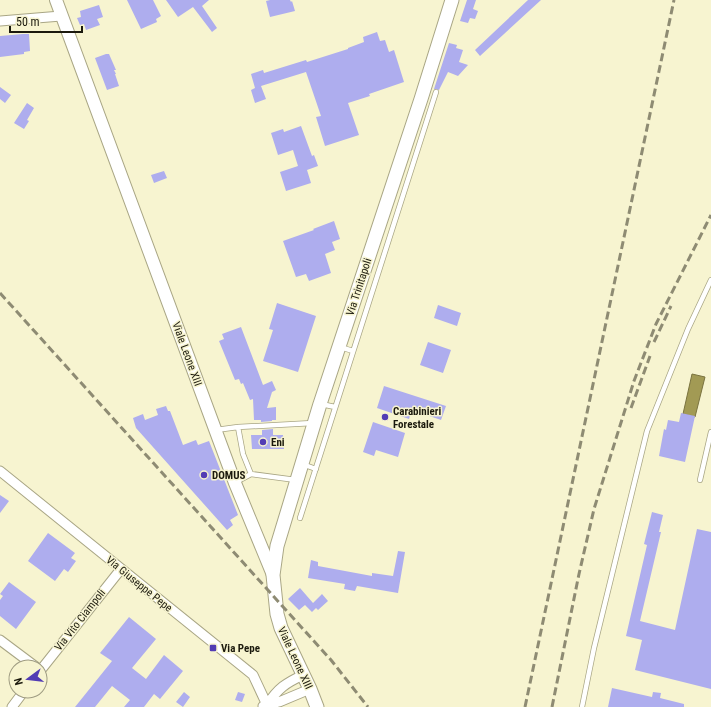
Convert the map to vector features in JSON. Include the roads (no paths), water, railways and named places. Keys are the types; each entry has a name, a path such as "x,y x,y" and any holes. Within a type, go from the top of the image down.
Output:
{"main road":[{"name":"Via Trinitapoli","path":"273,575 278,541 296,480 340,347 392,207 452,0"},
{"name":"Viale Leone XIII","path":"273,575 275,606 279,621 317,707"}],"street":[{"name":"Viale Leone XIII","path":"56,0 235,483 273,575"},
{"path":"0,21 61,16"},
{"name":"Via Giuseppe Pepe","path":"0,471 253,676 264,706"},
{"name":"Via Vito Ciampoli","path":"48,661 121,569"},
{"path":"0,640 25,659"},
{"path":"264,706 281,687 303,675"},
{"path":"264,706 279,702 310,689"}],"lane":[{"path":"300,518 353,351 392,207 436,92"},
{"path":"582,707 594,648 647,431 688,330 711,280"},
{"path":"340,347 353,351"},
{"path":"320,404 335,407"},
{"path":"215,430 238,427 314,423"},
{"path":"238,427 243,454 252,474"},
{"path":"700,480 711,432"},
{"path":"302,464 316,468"},
{"path":"235,483 252,474 296,480"}],"railway":[{"path":"525,707 674,0"},
{"path":"552,707 594,509 634,381 656,324 711,215"},
{"path":"0,293 331,660 368,707"},
{"path":"654,342 671,306"},
{"path":"631,408 650,356"}],"place":[{"name":"Carabinieri Forestale","path":"385,417"},
{"name":"Eni","path":"263,442"},
{"name":"DOMUS","path":"204,475"},
{"name":"Via Pepe","path":"213,648"}]}
